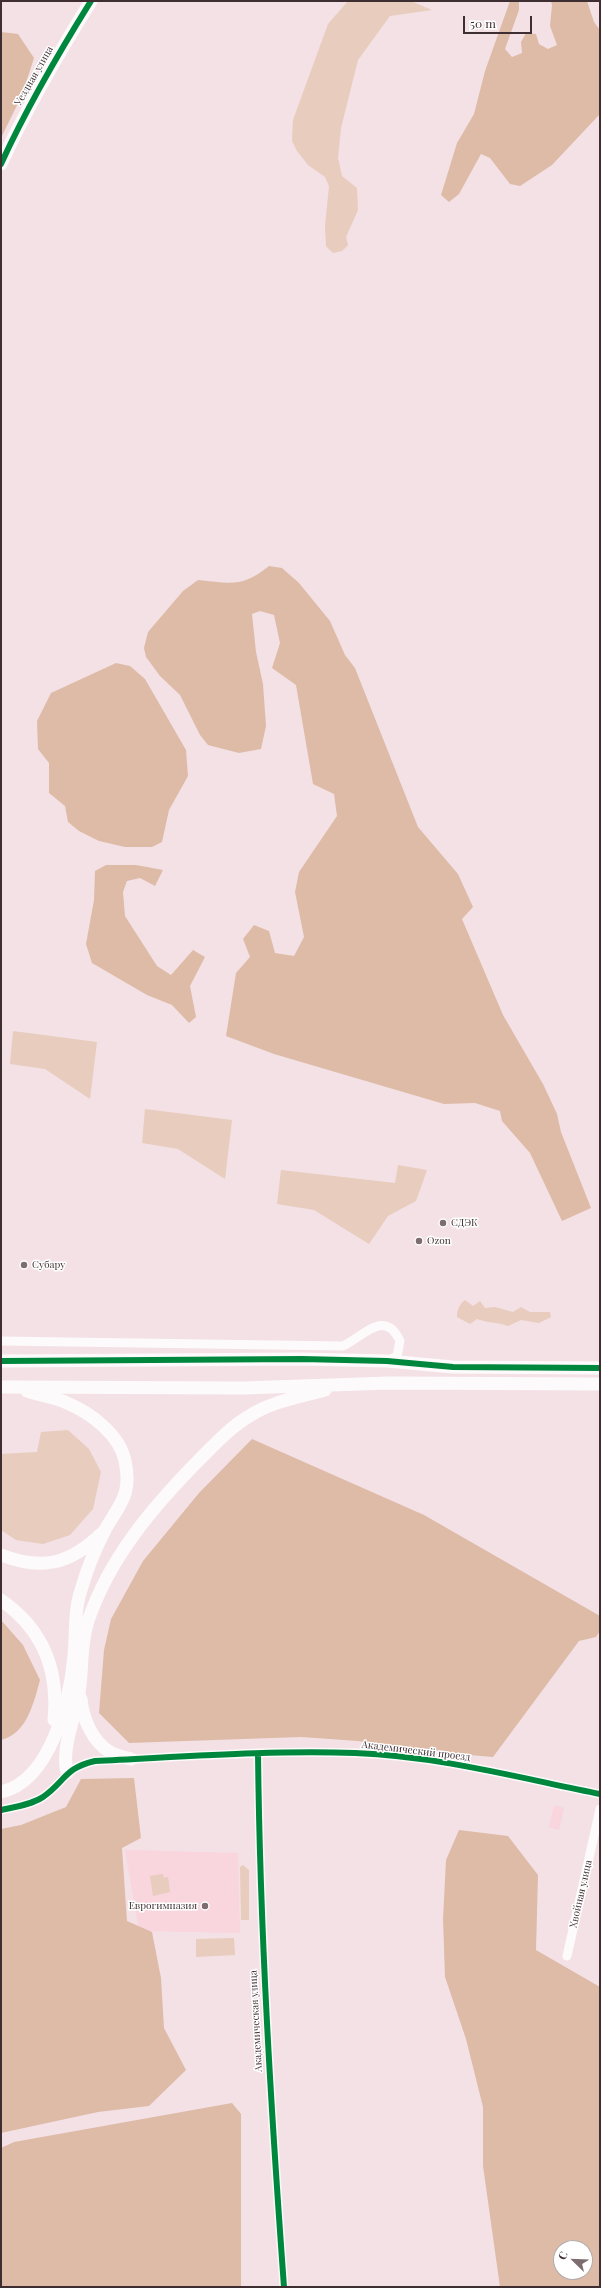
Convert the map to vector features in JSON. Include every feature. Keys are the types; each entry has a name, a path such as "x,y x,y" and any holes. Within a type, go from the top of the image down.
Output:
{"street":[{"name":"Уездная улица","path":"1,164 19,123 52,63 91,1"},
{"path":"1,1341 343,1346 355,1340 371,1327 386,1325 397,1334 400,1341 400,1349 397,1356 387,1362"},
{"path":"400,1349 408,1358 424,1365"},
{"path":"7,1361 302,1359 387,1362 453,1367 600,1368"},
{"path":"67,1773 64,1760 79,1690 81,1651 88,1622 101,1592 130,1540 175,1485 231,1429 250,1415 275,1403 346,1384"},
{"path":"7,1387 242,1388 346,1384 600,1384"},
{"path":"1,1792 18,1784 33,1772 46,1754 67,1695 74,1654 76,1618 80,1591 106,1528 122,1505 127,1484 125,1460 116,1441 102,1425 83,1411 66,1402 7,1387"},
{"path":"1,1555 33,1564 55,1563 76,1555 106,1528"},
{"path":"1,1600 33,1629 46,1650 53,1674 56,1696 52,1739"},
{"path":"74,1654 82,1712 90,1731 98,1742 110,1752 131,1759"},
{"name":"Академический проезд","path":"1,1810 24,1805 42,1798 67,1773 90,1762 258,1754 356,1753 403,1757 512,1775 600,1794"},
{"name":"Академическая улица","path":"258,1754 262,1926 271,2099 284,2287"},
{"name":"Хвойная улица","path":"566,1956 600,1809"}],"shaded area":[{"path":"348,1 411,1 432,10 390,16 358,60 341,128 338,158 342,176 357,188 358,210 346,237 348,245 342,251 333,253 326,246 325,226 329,186 325,177 308,165 297,151 292,141 293,120 328,24"},
{"path":"510,1 519,1 519,10 505,49 512,57 522,53 521,42 526,33 536,34 539,44 548,49 557,45 550,26 551,1 587,1 594,22 600,30 600,114 552,165 520,186 510,184 490,158 481,154 459,194 449,202 441,195 457,143 474,114 485,71"},
{"path":"1,32 18,34 34,58 22,95 1,138"},
{"path":"269,566 282,568 299,583 330,621 345,655 355,668 418,827 458,874 473,907 462,919 503,1015 543,1084 557,1114 561,1132 591,1208 562,1221 530,1153 502,1121 500,1111 475,1103 444,1104 274,1054 226,1036 236,973 250,957 243,939 254,925 269,931 275,953 294,956 304,937 295,892 299,872 337,816 334,794 313,784 296,685 272,668 280,643 274,615 260,611 252,614 256,652 263,684 266,726 261,749 239,753 208,745 200,735 180,695 160,676 146,657 144,648 148,632 183,591 198,580 228,583 243,581 260,573"},
{"path":"116,663 130,666 145,679 186,750 188,776 169,810 162,842 152,847 125,847 99,841 79,831 68,822 65,806 49,793 49,763 38,749 37,721 51,693"},
{"path":"106,865 136,865 163,870 155,886 140,878 127,881 123,892 125,916 157,966 171,975 193,950 205,957 190,986 196,1017 189,1023 172,1005 147,995 92,963 86,944 94,900 95,871"},
{"path":"13,1031 97,1042 90,1099 45,1069 10,1064"},
{"path":"145,1109 232,1120 225,1179 178,1149 142,1143"},
{"path":"398,1165 427,1170 416,1201 388,1216 369,1244 314,1210 277,1204 281,1170 395,1183"},
{"path":"465,1300 473,1306 480,1301 485,1308 495,1307 513,1312 521,1307 530,1312 550,1312 551,1317 539,1323 521,1320 508,1326 477,1319 470,1324 457,1317 457,1312"},
{"path":"68,1430 89,1449 101,1472 93,1509 70,1535 43,1544 16,1540 1,1530 1,1454 37,1452 41,1432"},
{"path":"252,1439 424,1515 600,1616 600,1631 596,1637 579,1641 493,1757 424,1751 358,1741 301,1737 129,1743 99,1713 104,1650 111,1619 143,1561 199,1493"},
{"path":"1,1620 23,1645 40,1680 32,1707 23,1724 10,1737 1,1740"},
{"path":"134,1778 141,1838 122,1848 127,1921 152,1932 161,1978 164,2028 186,2070 149,2106 98,2112 1,2133 1,1829 21,1825 66,1807 81,1779"},
{"path":"554,1805 564,1808 559,1830 549,1827"},
{"path":"459,1830 508,1836 538,1875 536,1950 600,1987 600,2287 500,2287 483,2166 483,2107 466,2039 445,1977 443,1919 446,1860"},
{"path":"125,1850 238,1853 240,1933 139,1931"},
{"path":"243,1865 249,1870 249,1920 241,1920 240,1867"},
{"path":"163,1874 164,1878 168,1877 170,1892 153,1896 150,1876"},
{"path":"234,1938 235,1955 196,1957 196,1939"},
{"path":"232,2103 241,2114 241,2287 1,2287 1,2148 14,2142"}],"cycle path":[{"path":"1,164 43,81 91,1"},
{"path":"1,1361 302,1359 387,1361 453,1367 600,1368"},
{"path":"1,1810 38,1800 77,1767 95,1761 290,1752 355,1753 417,1758 600,1794"},
{"path":"258,1754 261,1887 267,2020 284,2287"}],"place":[{"name":"СДЭК","path":"443,1223"},
{"name":"Ozon","path":"419,1241"},
{"name":"Субару","path":"24,1265"},
{"name":"Еврогимназия","path":"205,1906"}]}
